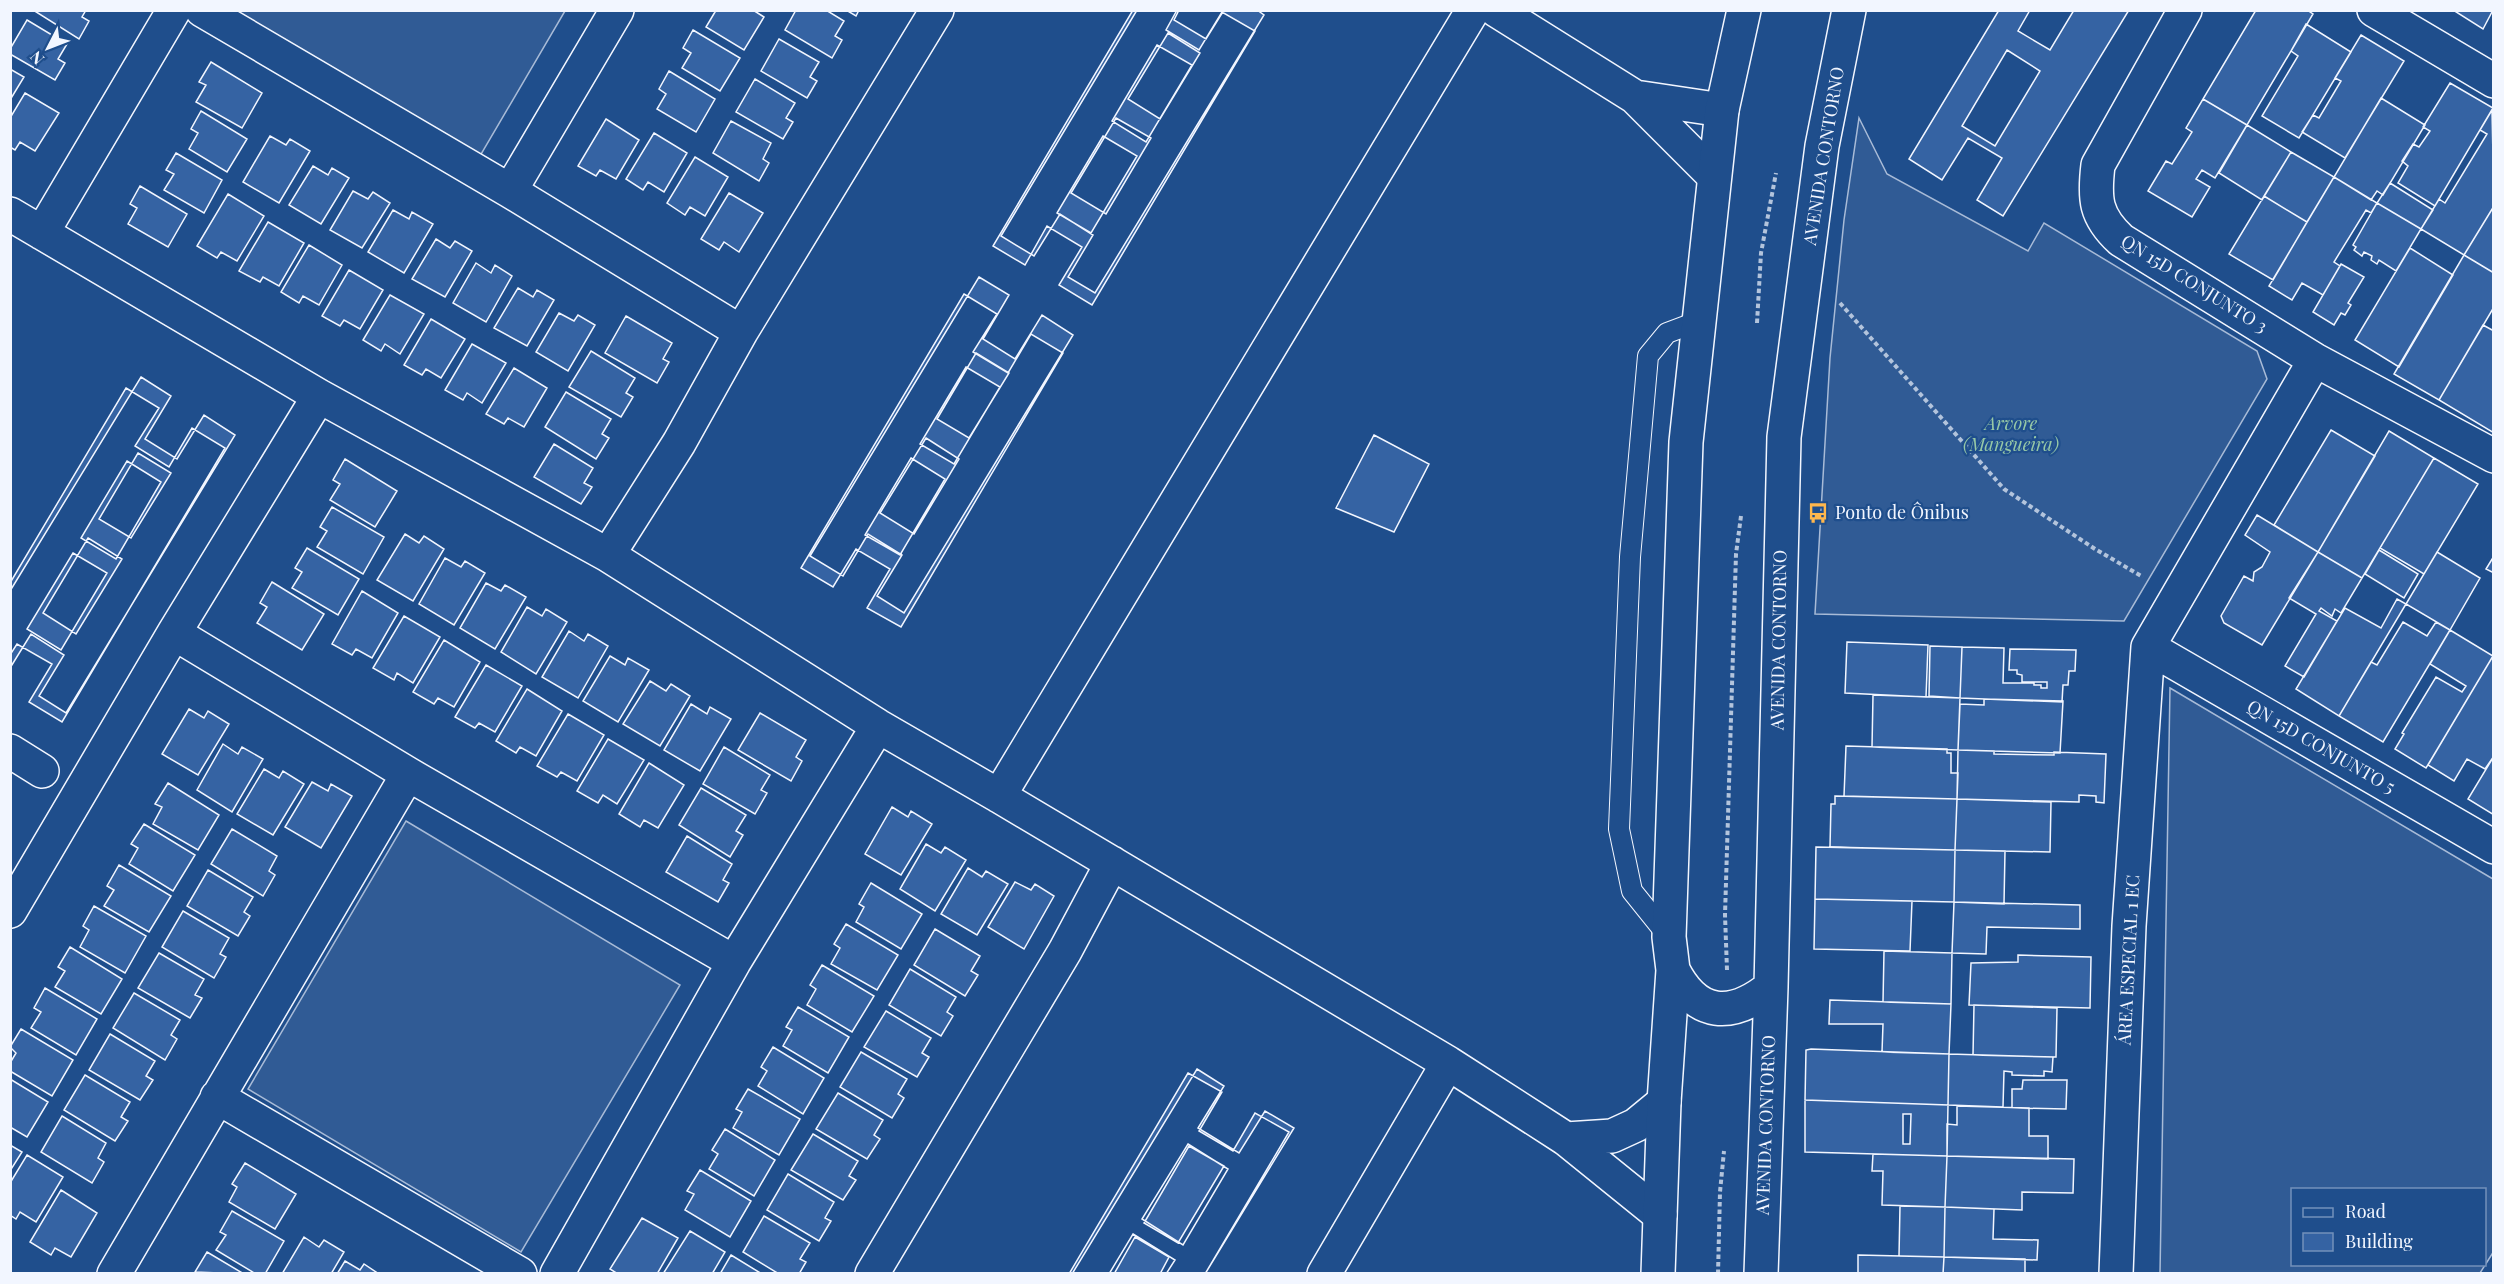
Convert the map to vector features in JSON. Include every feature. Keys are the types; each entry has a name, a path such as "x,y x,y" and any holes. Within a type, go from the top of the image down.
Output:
{"street":[{"path":"42,233 174,10"},
{"path":"202,10 510,191 741,332"},
{"path":"510,191 617,10"},
{"path":"608,555 679,442 741,332 937,10"},
{"path":"999,796 1473,10"},
{"path":"1496,10 1635,97 1714,176"},
{"path":"1658,1274 1664,1102 1673,970 1669,937 1686,442 1722,110 1744,10"},
{"name":"AVENIDA CONTORNO","path":"1761,1274 1771,987 1784,437 1822,147 1849,10"},
{"name":"QN 15D CONJUNTO 3","path":"2185,10 2098,165 2095,188 2099,209 2106,226 2121,240 2315,360 2493,456"},
{"path":"2374,10 2493,81"},
{"path":"1635,97 1722,110"},
{"path":"10,214 319,396 608,555 878,726 1448,1063 1566,1139 1660,1215"},
{"path":"2148,647 2315,360"},
{"path":"10,911 174,633 319,396"},
{"path":"174,633 408,774 734,962"},
{"name":"QN 15D CONJUNTO 5","path":"2148,647 2493,848"},
{"name":"ÁREA ESPECIAL 1 EC","path":"2116,1274 2129,926 2148,647"},
{"path":"557,1274 734,962 878,726"},
{"path":"10,751 42,771"},
{"path":"114,1274 408,774"},
{"path":"872,1274 1065,951 1112,863"},
{"path":"1673,970 1689,995 1712,1007 1738,1007 1753,1001 1771,987"},
{"path":"1324,1274 1448,1063"},
{"path":"217,1097 520,1274"},
{"path":"1566,1139 1612,1136 1635,1125 1664,1102"}],"lane":[{"path":"1669,937 1632,891 1619,829 1630,557 1648,356 1667,333 1699,321"}],"path":[{"path":"1804,283 1840,303 2004,489 2095,549 2178,597"}],"shaded area":[{"path":"236,11 565,11 480,156"},
{"name":"Arvore (Mangueira)","path":"1859,118 1887,174 2028,251 2044,223 2257,351 2267,379 2124,621 1815,614 1830,358 1844,220"},
{"path":"2170,688 2493,879 2494,1251 2486,1264 2486,1188 2291,1188 2291,1266 2484,1266 2480,1273 2160,1273"},
{"path":"406,821 680,985 521,1252 248,1089"}],"building":[{"path":"33,10 86,10 82,17 89,21 79,39"},
{"path":"713,10 753,10 764,17 744,50 706,27 715,12"},
{"path":"796,10 826,10 844,21 835,36 842,40 832,58 785,30"},
{"path":"846,10 859,10 856,16"},
{"path":"1133,10 1177,10 1166,30 1199,50 1222,12 1255,31 1092,305 1059,285 1082,247 1047,226 1025,265 993,246","holes":["1157,45 1192,65 1146,142 1112,121","1103,136 1137,156 1091,233 1057,213"]},
{"path":"1137,10 1179,10 1174,20 1206,39 1224,10 1257,10 1264,15 1095,293 1068,277 1093,235 1060,214 1034,256 1001,236","holes":["1168,33 1200,53 1160,119 1128,99","1116,118 1151,138 1106,214 1071,193"]},
{"path":"1999,10 2030,10 2018,31 2050,50 2074,10 2129,10 2003,216 1977,200 2002,158 1968,138 1942,180 1909,159","holes":["2007,50 2040,71 1995,146 1962,126"]},
{"path":"2256,10 2307,10 2313,14 2247,125 2203,99"},
{"path":"2453,10 2493,10 2483,29"},
{"path":"27,20 67,44 58,59 65,63 55,80 10,54 10,49"},
{"path":"2306,24 2351,52 2299,138 2262,116 2298,56 2291,51"},
{"path":"693,30 740,58 720,91 682,68 691,53 683,48"},
{"path":"2361,35 2404,61 2345,158 2302,132 2313,115 2319,118 2341,81 2335,78"},
{"path":"779,39 819,62 810,77 817,81 807,98 761,71"},
{"path":"211,62 262,93 242,128 196,102 206,85 199,82"},
{"path":"10,69 24,77 10,100"},
{"path":"669,71 715,99 696,132 657,109 666,94 659,89"},
{"path":"755,79 795,103 786,118 793,122 783,139 736,112"},
{"path":"2450,83 2493,108 2435,206 2398,183 2408,166 2402,161 2413,144 2419,147 2430,131 2423,127"},
{"path":"25,93 59,113 35,151 20,142 15,150 10,147 10,118"},
{"path":"2381,98 2425,125 2383,195 2377,191 2371,200 2334,177"},
{"path":"2203,99 2247,125 2215,178 2202,170 2196,179 2210,187 2192,217 2148,191 2166,161 2172,164 2192,132 2186,128"},
{"path":"2492,110 2494,206 2464,255 2421,229 2439,199 2445,203 2487,134 2480,130"},
{"path":"201,111 247,139 227,172 189,149 198,133 191,129"},
{"path":"606,119 639,140 616,179 600,170 596,176 578,166"},
{"path":"731,121 771,143 763,159 769,163 759,181 713,153"},
{"path":"2247,125 2291,152 2262,200 2219,173"},
{"path":"654,133 687,153 664,192 648,182 643,190 626,179"},
{"path":"270,136 286,145 290,139 310,151 279,203 243,182"},
{"path":"2291,152 2334,177 2307,222 2264,196"},
{"path":"176,153 222,180 204,213 164,190 174,174 166,170"},
{"path":"695,157 728,177 705,216 690,207 685,215 667,203"},
{"path":"313,166 328,175 332,168 349,178 321,224 289,205"},
{"path":"2334,177 2377,203 2371,213 2366,210 2334,262 2340,266 2323,295 2302,283 2292,300 2269,286"},
{"path":"2390,183 2433,210 2421,229 2377,203"},
{"path":"140,186 187,214 168,247 128,224 137,208 130,204"},
{"path":"353,191 368,199 373,192 390,203 362,248 330,230"},
{"path":"729,193 763,213 739,252 724,242 719,250 701,239"},
{"path":"228,194 264,216 237,261 221,252 217,258 197,246"},
{"path":"2264,196 2307,222 2273,280 2229,254"},
{"path":"2377,203 2421,229 2396,271 2379,260 2377,264 2371,260 2372,256 2364,252 2362,256 2354,250 2356,247 2353,245"},
{"path":"2494,206 2494,273 2464,255"},
{"path":"393,210 409,219 412,212 433,224 404,273 368,252"},
{"path":"268,222 304,243 279,286 263,277 260,282 239,271"},
{"path":"436,239 450,248 455,241 472,251 445,297 412,279"},
{"path":"309,245 342,265 319,305 303,296 299,303 281,292"},
{"path":"2410,248 2453,275 2399,367 2355,340"},
{"path":"2464,255 2494,273 2494,307 2439,400 2394,374"},
{"path":"476,263 491,273 495,265 512,276 486,322 453,303"},
{"path":"2341,264 2364,277 2348,303 2351,305 2345,315 2341,313 2334,325 2313,312"},
{"path":"349,270 383,290 360,329 344,320 340,326 322,316"},
{"path":"979,277 1009,295 983,339 1015,359 1042,315 1073,335 904,613 877,596 902,555 868,534 843,576 810,556","holes":["976,353 1009,373 969,438 937,419","926,438 959,459 914,534 880,513"]},
{"path":"518,288 533,297 537,290 554,300 527,346 494,328"},
{"path":"964,294 997,314 973,352 1008,373 1031,334 1063,353 901,627 867,608 890,569 856,549 833,587 801,568","holes":["966,367 1000,387 954,464 920,444","911,458 945,479 900,555 865,535"]},
{"path":"390,295 424,314 400,354 385,344 381,351 363,340"},
{"path":"559,313 574,321 578,315 595,325 568,371 536,352"},
{"path":"626,316 672,343 663,359 669,362 657,383 605,353"},
{"path":"431,319 465,339 441,378 426,369 422,375 404,365"},
{"path":"2483,325 2494,331 2494,433 2439,400"},
{"path":"472,344 506,363 482,403 467,393 463,400 445,390"},
{"path":"591,351 635,378 626,393 633,397 621,417 569,387"},
{"path":"514,368 547,388 524,427 508,418 504,424 486,414"},
{"path":"141,377 171,396 145,439 177,459 204,415 235,435 66,713 39,696 64,655 31,634 10,668 10,591","holes":["138,453 171,473 131,538 99,519","88,538 122,559 76,634 43,613"]},
{"path":"126,388 159,408 135,446 169,467 192,428 225,448 62,722 29,702 52,664 17,644 10,655 10,583","holes":["127,461 161,482 116,559 81,538","73,553 107,573 61,650 27,629"]},
{"path":"566,392 611,419 602,434 609,438 596,459 545,427"},
{"path":"2331,430 2375,456 2318,552 2274,525"},
{"path":"2389,431 2434,458 2362,578 2318,552"},
{"path":"1374,435 1429,464 1394,532 1336,508"},
{"path":"554,444 593,468 584,483 592,487 581,504 534,477"},
{"path":"2434,458 2478,484 2424,574 2380,548"},
{"path":"345,459 397,491 375,527 330,500 340,484 333,480"},
{"path":"332,507 384,537 363,574 317,547 327,531 320,527"},
{"path":"2257,515 2318,552 2262,645 2224,623 2221,616 2244,576 2253,581 2254,572 2262,567 2270,552 2245,535"},
{"path":"405,534 419,543 424,536 444,549 413,601 377,580"},
{"path":"307,548 359,579 338,615 292,588 302,572 295,568"},
{"path":"2379,550 2418,574 2404,598 2365,574"},
{"path":"2318,552 2362,578 2341,613 2335,609 2332,616 2321,608 2319,611 2337,621 2304,677 2285,666 2316,614 2289,598"},
{"path":"2437,552 2480,578 2450,630 2406,604"},
{"path":"2494,556 2494,573 2486,569"},
{"path":"445,558 461,567 465,561 485,573 454,625 419,604"},
{"path":"272,582 324,614 302,650 257,623 267,607 260,603"},
{"path":"486,583 501,591 505,585 526,597 495,649 460,628"},
{"path":"362,591 398,613 372,658 356,649 352,655 332,644"},
{"path":"2397,599 2406,604 2339,716 2296,689 2345,608 2381,628"},
{"path":"527,607 542,616 546,609 567,622 536,674 501,652"},
{"path":"404,616 440,637 413,683 397,673 394,680 373,668"},
{"path":"2403,622 2427,636 2436,622 2450,630 2383,742 2339,716 2371,662 2377,665"},
{"path":"2450,630 2493,656 2426,768 2395,749 2404,734 2402,733 2436,677 2462,692 2466,686 2430,664"},
{"path":"569,631 584,641 588,634 608,646 578,698 542,677"},
{"path":"444,640 480,662 454,707 438,698 434,704 413,692"},
{"path":"1847,642 1928,645 1926,697 1845,693"},
{"path":"1930,646 1962,647 1960,698 1929,696"},
{"path":"1962,647 2004,648 2003,683 2034,683 2034,685 2041,685 2041,688 2047,688 2047,682 2022,682 2022,675 2017,674 2017,670 2009,670 2010,649 2076,650 2075,671 2069,671 2068,685 2063,685 2062,702 1960,698"},
{"path":"610,656 625,665 628,658 649,670 618,722 583,701"},
{"path":"2493,656 2494,756 2485,769 2467,759 2454,781 2428,765"},
{"path":"486,665 522,686 495,732 479,723 475,728 455,717"},
{"path":"650,681 666,691 671,684 690,696 660,746 623,724"},
{"path":"527,689 562,711 536,756 520,747 516,753 496,741"},
{"path":"1873,695 1960,698 1958,750 1872,747"},
{"path":"1984,699 2063,701 2060,753 1958,750 1960,704 1984,705"},
{"path":"691,704 707,714 710,707 731,719 700,771 664,750"},
{"path":"189,709 204,718 208,711 229,724 198,775 162,754"},
{"path":"760,713 806,740 796,757 802,761 791,781 738,750"},
{"path":"568,714 604,735 577,781 561,772 557,777 537,766"},
{"path":"608,739 644,760 617,804 603,795 598,803 577,791"},
{"path":"223,744 238,754 242,747 263,759 232,812 197,790"},
{"path":"1846,746 1947,749 1947,753 1951,753 1951,773 1958,773 1957,799 1844,796"},
{"path":"724,747 770,775 761,790 767,793 755,814 703,784"},
{"path":"1958,750 1994,751 1994,754 2054,755 2054,752 2106,754 2104,803 2096,802 2096,796 2079,795 2079,802 1957,799"},
{"path":"2494,756 2494,815 2468,799"},
{"path":"649,763 684,785 658,828 644,820 640,827 619,814"},
{"path":"264,769 279,778 283,771 304,784 273,835 237,814"},
{"path":"312,782 328,791 331,784 352,796 321,848 285,827"},
{"path":"168,783 219,815 198,850 153,824 162,807 155,804"},
{"path":"701,788 746,815 736,831 743,835 730,857 679,825"},
{"path":"1835,796 1957,799 1955,850 1830,847 1831,804 1835,804"},
{"path":"1957,799 2051,802 2050,852 1955,850"},
{"path":"892,807 908,817 911,811 932,824 901,875 865,854"},
{"path":"144,824 195,855 173,891 129,864 138,848 131,844"},
{"path":"232,829 277,856 269,871 275,875 263,896 211,864"},
{"path":"687,836 732,864 723,880 729,883 718,902 666,872"},
{"path":"926,844 941,853 945,847 966,860 935,911 900,889"},
{"path":"1816,847 1955,850 1954,902 1815,899"},
{"path":"1955,850 2005,851 2004,904 1954,902"},
{"path":"119,865 171,896 149,932 104,906 114,890 107,886"},
{"path":"968,868 982,877 986,871 1008,884 977,935 941,914"},
{"path":"208,870 253,897 244,912 250,916 238,936 187,906"},
{"path":"1015,882 1031,890 1035,884 1054,896 1024,949 988,927"},
{"path":"871,883 922,914 901,949 856,922 864,907 859,904"},
{"path":"1815,899 1912,901 1910,951 1814,949"},
{"path":"1954,902 2080,905 2080,929 1987,927 1986,954 1952,953"},
{"path":"94,906 146,936 125,973 80,947 89,930 83,926"},
{"path":"183,911 229,938 220,954 226,957 214,978 162,947"},
{"path":"846,924 898,955 877,990 831,964 840,948 834,944"},
{"path":"935,929 980,956 971,971 978,975 965,996 914,965"},
{"path":"70,947 122,979 101,1014 55,987 65,971 58,967"},
{"path":"1884,951 1952,953 1951,1004 1883,1002"},
{"path":"159,953 204,979 195,995 202,998 190,1018 138,988"},
{"path":"2018,955 2091,957 2090,1008 1969,1005 1971,963 2018,962"},
{"path":"822,965 874,996 852,1032 807,1005 816,989 810,985"},
{"path":"910,969 956,997 947,1012 953,1016 941,1036 889,1005"},
{"path":"45,988 97,1019 76,1055 31,1028 41,1012 34,1008"},
{"path":"134,993 180,1020 171,1035 177,1039 165,1060 113,1028"},
{"path":"1830,1000 1951,1004 1949,1054 1882,1052 1883,1024 1829,1024"},
{"path":"1974,1005 2057,1008 2056,1057 1973,1055"},
{"path":"798,1007 849,1037 828,1073 783,1046 792,1030 786,1027"},
{"path":"886,1011 931,1038 922,1053 929,1057 917,1077 864,1047"},
{"path":"21,1029 73,1060 52,1096 10,1071 10,1063 16,1053 10,1047"},
{"path":"110,1034 155,1061 146,1076 153,1080 140,1100 89,1070"},
{"path":"773,1047 824,1078 803,1114 758,1086 767,1071 761,1067"},
{"path":"1806,1050 1949,1054 1948,1105 1805,1100"},
{"path":"861,1052 907,1079 898,1094 904,1098 892,1118 840,1087"},
{"path":"1949,1054 2053,1057 2052,1072 2044,1071 2044,1076 2012,1075 2012,1072 2004,1071 2003,1107 1948,1105"},
{"path":"1197,1069 1224,1086 1198,1128 1239,1153 1265,1111 1294,1128 1205,1274 1166,1274 1175,1260 1133,1234 1109,1274 1072,1274","holes":["1188,1144 1228,1169 1183,1245 1142,1219"]},
{"path":"1188,1073 1222,1092 1199,1131 1233,1151 1255,1113 1289,1132 1205,1274 1160,1274 1169,1257 1135,1237 1114,1274 1069,1274","holes":["1189,1146 1224,1166 1178,1243 1144,1223"]},
{"path":"85,1075 130,1102 121,1117 128,1121 115,1141 64,1110"},
{"path":"10,1079 48,1102 27,1137 10,1127"},
{"path":"2023,1080 2067,1080 2066,1109 2012,1108 2012,1089 2022,1089"},
{"path":"748,1089 800,1119 779,1155 733,1128 742,1112 736,1109"},
{"path":"838,1093 883,1120 874,1135 880,1139 867,1159 816,1129"},
{"path":"1805,1100 1948,1105 1947,1156 1805,1152","holes":["1903,1114 1911,1114 1910,1144 1903,1144"]},
{"path":"1957,1106 2029,1108 2029,1136 2048,1136 2048,1159 1947,1156 1947,1124 1957,1125"},
{"path":"62,1116 106,1143 98,1158 104,1162 92,1183 41,1152"},
{"path":"725,1129 775,1160 754,1196 709,1169 718,1154 712,1150"},
{"path":"813,1134 858,1161 849,1176 856,1180 843,1200 791,1170"},
{"path":"1188,1144 1228,1169 1183,1245 1142,1219"},
{"path":"10,1145 22,1152 10,1171"},
{"path":"1873,1154 1947,1156 1945,1207 1882,1205 1883,1171 1872,1171"},
{"path":"27,1155 63,1177 36,1222 20,1212 16,1219 10,1215 10,1183"},
{"path":"1947,1156 2074,1159 2073,1193 2022,1192 2022,1210 1945,1207"},
{"path":"245,1163 296,1194 275,1229 229,1202 237,1187 232,1184"},
{"path":"700,1170 751,1201 730,1237 685,1210 694,1194 687,1191"},
{"path":"788,1174 834,1202 825,1218 831,1221 819,1241 767,1210"},
{"path":"61,1190 97,1213 71,1257 55,1248 51,1255 30,1242"},
{"path":"1900,1206 1945,1207 1944,1257 1899,1256"},
{"path":"1945,1207 1994,1209 1993,1239 2038,1240 2037,1260 1944,1257"},
{"path":"232,1211 284,1241 265,1274 256,1274 216,1250 226,1235 220,1232"},
{"path":"764,1216 810,1243 800,1259 806,1262 799,1274 779,1274 743,1252"},
{"path":"642,1218 678,1238 657,1274 618,1274 610,1269"},
{"path":"690,1231 725,1252 712,1274 663,1274"},
{"path":"1133,1234 1175,1260 1166,1274 1109,1274"},
{"path":"304,1237 319,1247 324,1240 344,1252 331,1274 282,1274"},
{"path":"207,1252 244,1274 195,1272"},
{"path":"731,1255 762,1274 720,1274"},
{"path":"1858,1255 1944,1257 1943,1274 1858,1274"},
{"path":"1944,1257 2025,1259 2025,1274 1943,1274"},
{"path":"345,1261 360,1270 364,1264 379,1274 337,1274"}],"place":[{"name":"Ponto de Ônibus","path":"1818,513"}]}
